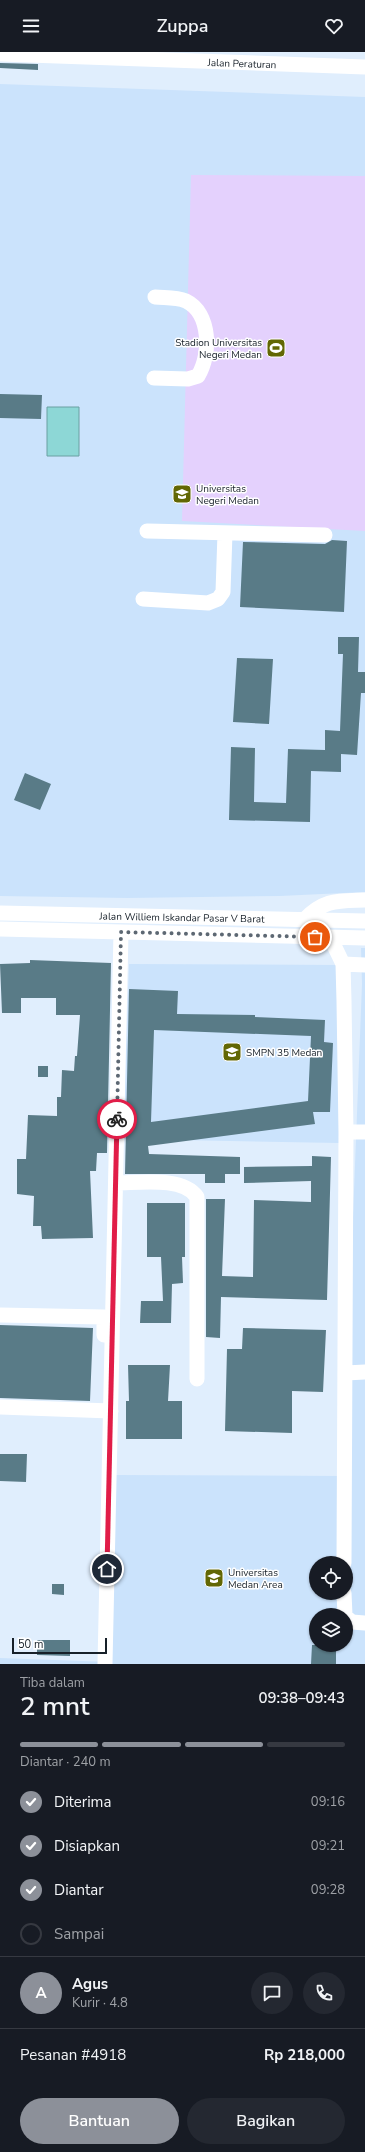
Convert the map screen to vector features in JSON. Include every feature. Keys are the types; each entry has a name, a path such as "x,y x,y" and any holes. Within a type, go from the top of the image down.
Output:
{"street":[{"name":"Jalan Peraturan","path":"0,54 365,67"},
{"path":"154,378 188,379 198,376 205,356 206,340 202,318 198,310 192,305 175,298 155,297"},
{"path":"147,531 325,535"},
{"path":"143,599 208,603 218,599 223,592 224,533"},
{"path":"304,920 313,911 326,903 333,901 365,900"},
{"name":"Jalan Williem Iskandar Pasar V Barat","path":"0,913 365,921"},
{"name":"Jalan Williem Iskandar Pasar V Barat","path":"0,929 365,938"},
{"path":"106,1410 116,1183 121,932"},
{"path":"330,937 343,964 346,1132 344,1556"},
{"path":"343,964 365,965"},
{"path":"346,1132 365,1132"},
{"path":"116,1183 176,1183 192,1190 197,1197 197,1379"},
{"path":"0,1315 104,1317 106,1410 105,1664"},
{"path":"346,1373 365,1372"},
{"path":"0,1407 106,1410"},
{"path":"353,1622 365,1623"}],"shaded area":[{"name":"Universitas Negeri Medan","path":"0,84 365,97 365,892 280,896 127,898 0,896"},
{"name":"Stadion Universitas Negeri Medan","path":"191,175 365,176 365,531 182,521"},
{"path":"47,407 79,407 79,456 47,456"},
{"name":"Universitas Medan Area","path":"361,948 365,948 365,1664 0,1664 0,1658 110,1662 115,1475 343,1476 362,984"},
{"name":"SMPN 35 Medan","path":"129,964 338,965 339,1143 123,1139"}],"building":[{"path":"0,63 38,64 38,70 0,68"},
{"path":"0,394 42,395 41,419 0,418"},
{"path":"332,540 347,541 344,612 240,607 243,542 325,544"},
{"path":"338,637 359,637 358,672 365,672 365,693 361,693 357,755 341,754 341,772 311,771 310,822 229,820 231,747 255,748 254,802 286,803 288,749 325,750 325,730 340,731 343,654 338,654"},
{"path":"237,658 273,659 269,724 233,722"},
{"path":"25,773 51,784 40,810 14,800"},
{"path":"30,960 111,963 107,1153 97,1153 96,1171 90,1171 93,1238 42,1239 41,1226 33,1226 34,1196 17,1194 17,1159 26,1159 28,1115 57,1116 57,1097 61,1097 62,1070 74,1071 75,1056 77,1056 80,1015 56,1015 56,998 21,998 21,1013 2,1013 0,964 30,963"},
{"path":"129,989 178,991 177,1014 255,1015 255,1017 325,1020 324,1042 333,1043 330,1112 313,1112 315,1124 148,1146 149,1154 240,1157 240,1174 225,1174 225,1183 205,1183 205,1174 125,1174","holes":["154,1030 311,1036 308,1101 151,1122"]},
{"path":"38,1066 48,1066 48,1077 38,1077"},
{"path":"312,1156 331,1157 327,1300 221,1297 220,1338 206,1337 206,1199 225,1199 222,1276 253,1277 254,1200 311,1202 311,1181 244,1183 244,1167 312,1166"},
{"path":"147,1203 185,1203 185,1257 182,1257 183,1283 172,1284 171,1323 140,1323 141,1301 163,1301 161,1257 147,1257"},
{"path":"0,1325 93,1328 90,1401 0,1398"},
{"path":"243,1328 326,1330 323,1392 292,1391 292,1433 225,1431 227,1349 242,1349"},
{"path":"128,1365 170,1365 168,1401 182,1401 182,1439 126,1439 126,1401 129,1401"},
{"path":"0,1454 27,1454 26,1482 0,1481"},
{"path":"52,1584 64,1584 64,1595 52,1594"},
{"path":"37,1640 70,1640 70,1656 37,1655"},
{"path":"312,1652 336,1652 336,1664 311,1664"}],"way so far":[{"path":"117,1119 121,932 315,937"}],"place":[{"name":"Stadion Universitas Negeri Medan","path":"276,348"},
{"name":"Universitas Negeri Medan","path":"182,494"},
{"name":"SMPN 35 Medan","path":"232,1052"},
{"name":"Universitas Medan Area","path":"214,1578"}],"route":[{"path":"107,1569 117,1119"}]}
